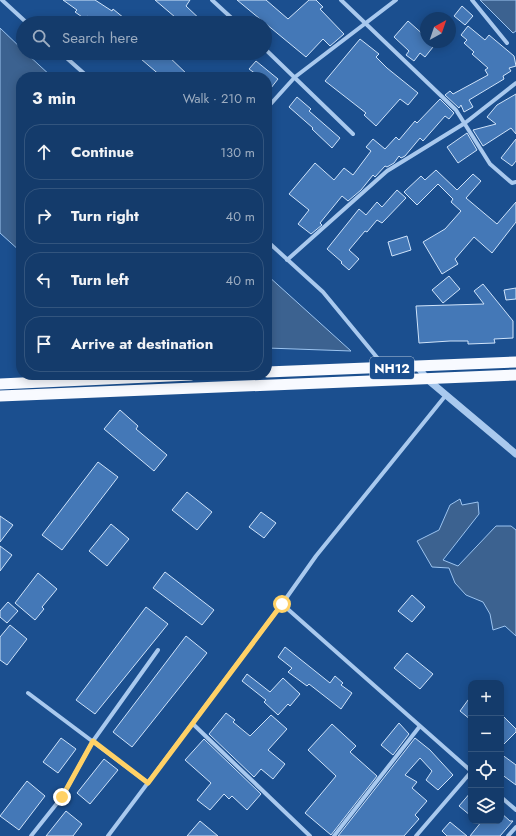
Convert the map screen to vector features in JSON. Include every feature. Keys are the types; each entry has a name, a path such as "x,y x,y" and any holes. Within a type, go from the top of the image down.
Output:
{"highway":[{"name":"NH12","path":"272,372 386,369 516,362"},
{"name":"NH12","path":"0,396 427,379 516,374"},
{"path":"0,384 85,380"}],"street":[{"path":"2,0 19,16"},
{"path":"212,0 229,16"},
{"path":"341,0 456,110 490,164 512,183 516,182"},
{"path":"272,102 295,77 365,22 396,0"},
{"path":"472,0 507,43"},
{"path":"272,56 353,134"},
{"path":"69,60 82,72"},
{"path":"288,260 387,171 465,123 516,83"},
{"path":"272,246 323,292 395,380"},
{"path":"418,367 427,379 516,454"},
{"path":"108,836 193,724 316,556 446,395"},
{"path":"282,604 468,768"},
{"path":"31,836 62,797 93,741 158,650"},
{"path":"28,693 148,783"},
{"path":"193,724 310,836"},
{"path":"334,836 420,726"},
{"path":"416,836 468,775"},
{"path":"504,800 516,810"},
{"path":"508,836 516,827"}],"water":[{"path":"480,0 516,0 516,31 513,33"},
{"path":"0,28 16,43 16,60 34,60 47,72 16,72 16,247 0,233"},
{"path":"272,280 351,351 272,348"},
{"path":"460,499 462,505 478,502 479,514 443,560 458,566 496,526 511,526 516,530 516,636 505,626 493,630 490,614 483,602 466,595 455,583 449,568 432,567 417,541 439,530 450,505"}],"building":[{"path":"63,0 95,0 112,11 113,9 122,16 81,16 75,12 77,10"},
{"path":"155,0 190,0 186,6 197,16 174,16"},
{"path":"237,0 266,0 288,19 309,0 316,0 323,7 320,9 344,34 330,46 323,39 306,57 272,29 272,16 256,16"},
{"path":"462,6 473,16 465,25 456,18 456,14"},
{"path":"408,21 420,32 420,48 432,48 425,57 420,53 414,61 406,55 409,51 394,37"},
{"path":"468,26 485,40 489,35 514,56 516,66 509,68 511,71 503,76 504,79 469,100 473,107 464,112 461,105 459,108 445,95 450,91 453,94 488,75 485,70 488,68 472,54 474,52 464,43 467,40 461,35"},
{"path":"360,39 379,54 376,57 387,68 418,93 408,105 400,99 376,126 364,115 366,113 325,81"},
{"path":"142,60 172,60 185,72 156,72"},
{"path":"256,61 269,72 253,72 249,69"},
{"path":"272,74 278,79 272,87"},
{"path":"516,94 516,134 511,128 483,146 473,130 496,124 487,117 497,105"},
{"path":"297,97 311,109 309,111 340,138 332,148 312,129 313,128 289,107"},
{"path":"440,99 454,113 449,119 445,116 423,141 420,138 405,156 401,158 399,156 394,163 387,167 385,166 375,177 373,175 361,190 348,201 342,196 320,223 322,225 311,234 298,224 309,210 289,194 315,163 334,180 344,168 353,175 371,151 366,147 373,139 385,149 396,137 399,140 415,121 417,123"},
{"path":"467,133 477,150 458,163 447,147"},
{"path":"516,139 516,161 512,166 501,158"},
{"path":"436,170 457,190 473,174 481,181 466,198 497,224 516,202 516,222 492,253 474,237 455,259 458,264 442,274 423,242 445,229 461,211 451,202 453,199 438,184 417,205 404,192 421,176 425,180"},
{"path":"397,190 406,198 382,223 377,220 367,232 365,231 349,250 359,259 349,270 327,249 359,209 366,215 377,202 382,207"},
{"path":"407,236 411,250 392,256 388,242"},
{"path":"449,276 460,289 443,303 432,290"},
{"path":"483,284 513,321 513,338 494,339 495,343 468,344 468,341 450,341 419,343 416,306 484,304 474,291"},
{"path":"516,288 516,299 506,300 504,290"},
{"path":"120,410 138,426 136,429 167,455 154,471 104,429"},
{"path":"98,462 118,477 62,550 42,535"},
{"path":"187,492 212,512 197,530 172,510"},
{"path":"261,512 276,523 264,538 249,527"},
{"path":"0,516 13,525 0,542"},
{"path":"111,524 129,539 107,566 89,551"},
{"path":"0,546 12,555 0,571"},
{"path":"165,572 214,610 202,625 153,588"},
{"path":"38,573 57,589 42,607 44,609 35,620 15,603"},
{"path":"412,595 425,607 412,622 398,611"},
{"path":"8,602 18,611 7,623 0,617 0,611"},
{"path":"146,607 168,624 95,714 76,700"},
{"path":"10,625 27,639 7,665 0,660 0,637"},
{"path":"186,636 207,653 132,747 113,732"},
{"path":"285,647 330,683 335,676 343,683 341,685 352,693 341,709 309,684 307,686 288,672 292,668 278,657"},
{"path":"407,653 433,674 420,689 394,668"},
{"path":"247,674 270,692 283,678 300,694 290,706 288,704 278,715 264,702 266,700 242,681"},
{"path":"468,700 468,718 460,711"},
{"path":"226,713 235,720 233,722 250,736 271,715 287,729 268,750 285,764 273,779 261,769 254,777 209,734"},
{"path":"504,717 516,729 516,732 504,744"},
{"path":"399,723 409,734 393,755 381,745"},
{"path":"332,724 356,746 350,752 377,776 331,835 305,813 336,776 308,750"},
{"path":"61,738 76,749 58,773 43,762"},
{"path":"415,738 430,750 453,775 438,790 426,780 432,771 420,758 405,775 417,782 412,788 427,801 415,815 419,819 404,836 338,836"},
{"path":"204,739 261,794 247,810 232,796 229,799 224,794 210,810 197,800 211,783 185,760"},
{"path":"504,756 516,765 516,785 504,776"},
{"path":"104,759 118,770 90,804 77,793"},
{"path":"27,781 45,796 19,830 0,816"},
{"path":"468,796 468,814 459,806"},
{"path":"66,811 82,824 73,836 46,836"},
{"path":"504,816 510,821 513,821 500,836 470,836 480,824 504,824"},
{"path":"200,821 218,836 187,836"},
{"path":"450,822 467,836 447,836 442,831"}],"route":[{"path":"62,797 93,741 148,783 282,604"}]}
